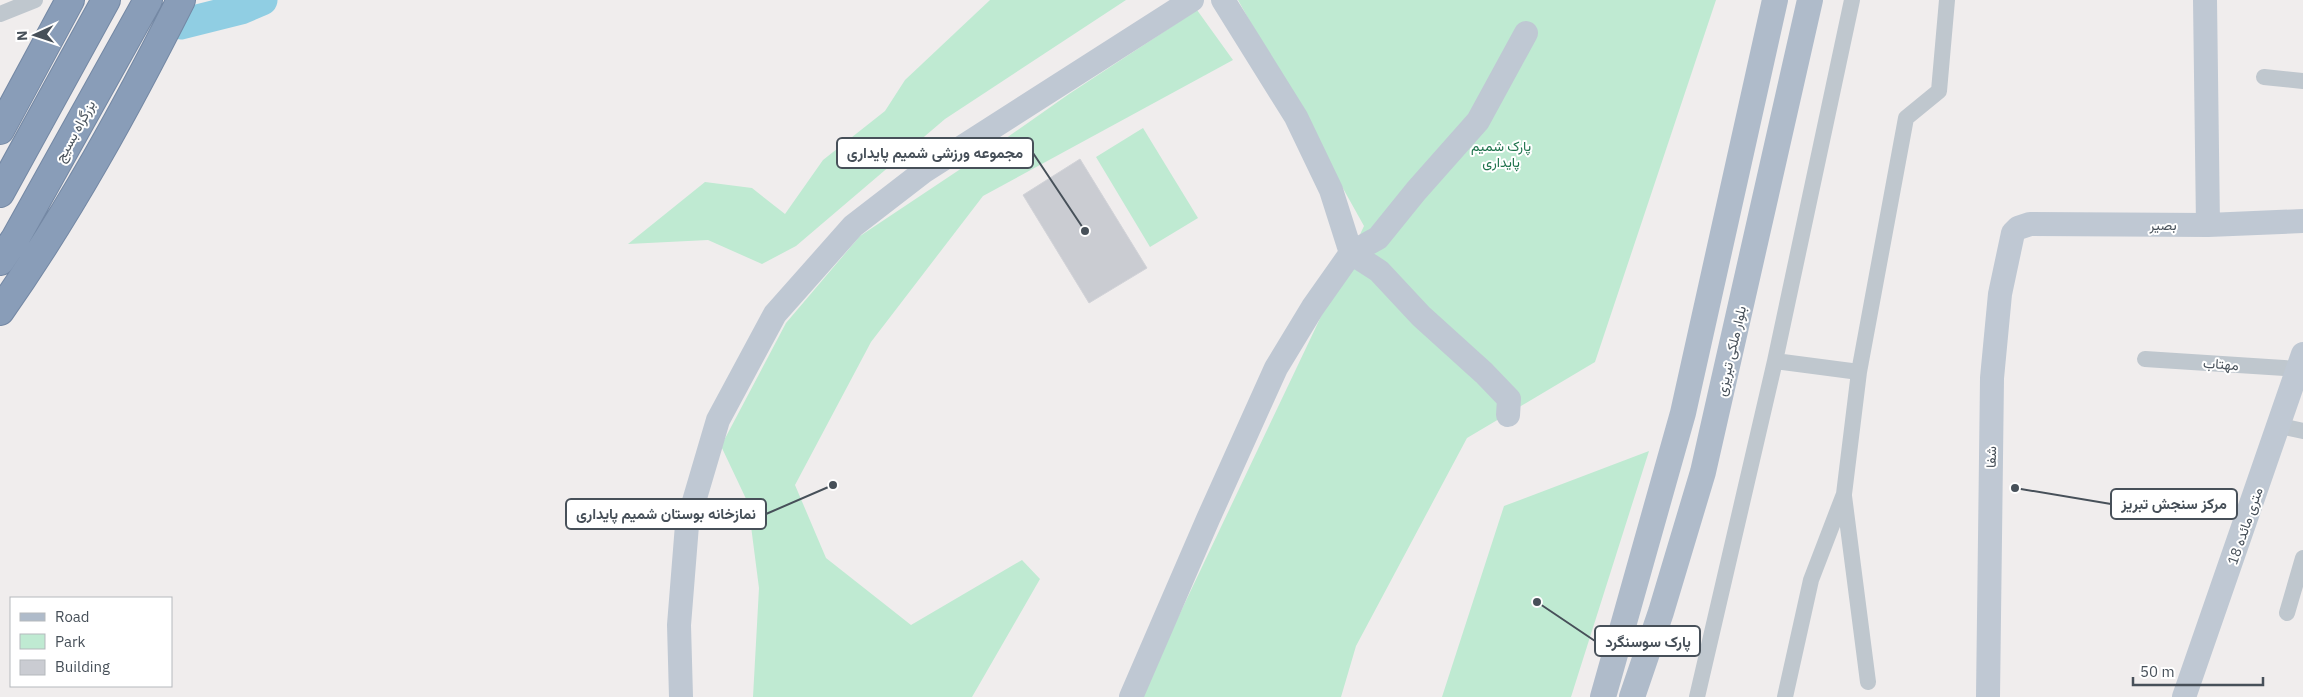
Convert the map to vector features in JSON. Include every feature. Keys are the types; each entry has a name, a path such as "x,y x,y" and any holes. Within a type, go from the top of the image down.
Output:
{"highway":[{"path":"0,130 70,0"},
{"path":"0,193 106,0"},
{"name":"بزرگراه بسیج","path":"0,262 15,239 148,0"},
{"path":"0,311 42,250 153,56 182,0"}],"main road":[{"path":"1603,697 1683,413 1775,0"},
{"name":"بلوار ملکى تبریزى","path":"1632,697 1661,612 1703,472 1810,0"}],"street":[{"path":"0,14 35,0"},
{"path":"681,697 679,625 687,525 718,420 775,314 853,226 922,172 1192,0"},
{"path":"1223,0 1296,117 1331,190 1351,253 1379,270 1421,316 1509,399 1508,415"},
{"path":"1697,697 1775,361 1852,0"},
{"path":"1786,697 1811,580 1844,494 1859,372 1906,118 1939,91 1947,0"},
{"path":"2205,0 2208,225"},
{"path":"1131,697 1276,368 1313,307 1351,253 1378,238 1416,191 1478,121 1526,33"},
{"path":"2264,77 2303,81"},
{"name":"بصیر","path":"2023,225 2208,225 2303,220"},
{"name":"شفا","path":"1988,697 1992,378 2000,294 2013,233 2023,225"},
{"name":"مهتاب","path":"2145,359 2300,362"},
{"path":"1775,361 1859,372"},
{"name":"18 متری مائده","path":"2184,697 2280,426 2300,362"},
{"path":"2280,426 2303,431"},
{"path":"1844,494 1868,682"},
{"path":"2288,613 2303,558"}],"green space":[{"path":"990,0 1126,0 945,119 796,246 762,264 708,240 628,244 705,182 752,188 785,214 823,160 885,111 905,80"},
{"name":"پارک شمیم پایداری","path":"1238,0 1716,0 1595,362 1467,438 1356,646 1341,697 1143,697 1144,689 1364,226"},
{"path":"1197,10 1233,60 983,196 871,342 795,485 826,558 911,625 1022,560 1040,579 972,697 753,697 759,588 748,503 721,446 786,323 860,236 1069,94"},
{"path":"1143,128 1198,218 1150,247 1096,157"},
{"path":"1649,451 1571,697 1442,697 1504,506"}],"building":[{"path":"1080,159 1147,268 1089,303 1023,195"}],"waterway":[{"path":"181,24 241,9 262,0"}],"place":[{"name":"مجموعه ورزشی شمیم پایداری","path":"1085,231"},
{"name":"نمازخانه بوستان شمیم پایداری","path":"833,485"},
{"name":"مرکز سنجش تبریز","path":"2015,488"},
{"name":"پارک سوسنگرد","path":"1537,602"}]}
